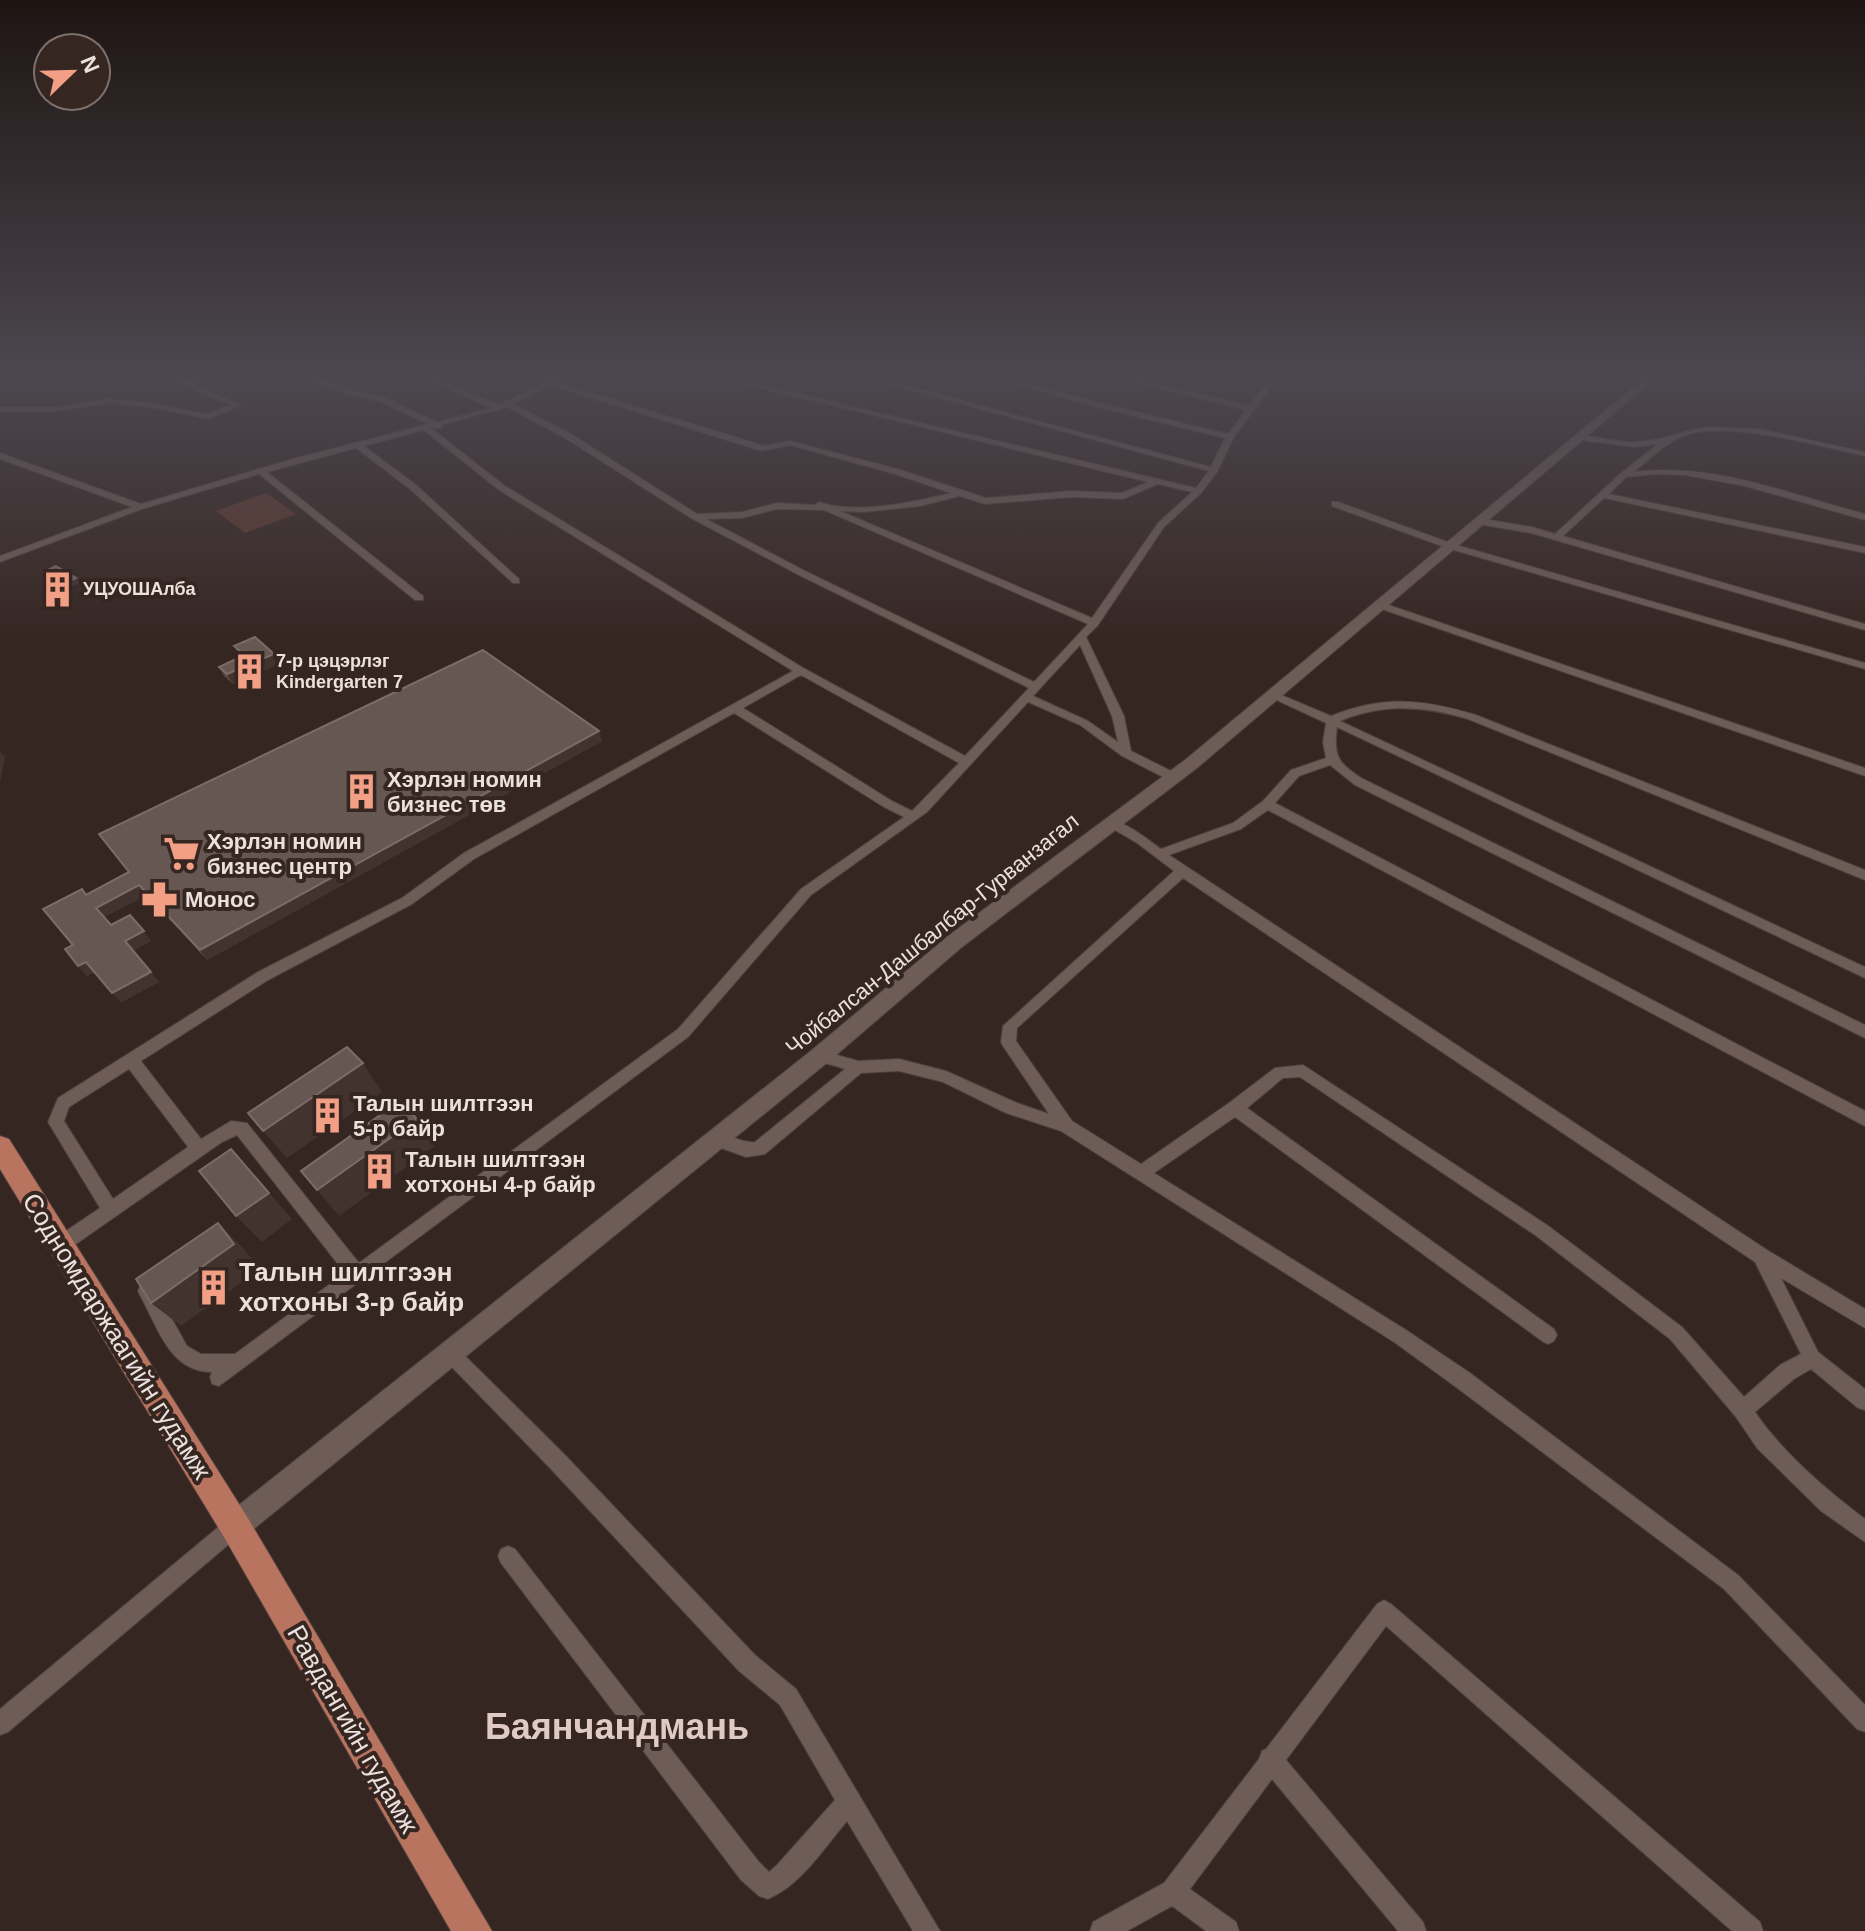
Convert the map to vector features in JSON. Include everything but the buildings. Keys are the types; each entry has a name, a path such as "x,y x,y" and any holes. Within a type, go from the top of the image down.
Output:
{"main road":[{"name":"Содномдаржаагийн гудамж","path":"0,1147 235,1526"},
{"name":"Равдангийн гудамж","path":"235,1526 473,1931"}],"street":[{"path":"25,465 139,507"},
{"path":"0,559 139,507 286,465"},
{"path":"384,465 413,487 516,581"},
{"path":"473,465 502,488 801,671 965,761"},
{"path":"614,465 694,516 1031,692 1084,723 1126,753 1173,777"},
{"path":"872,465 985,501 1072,494 1123,496 1157,481"},
{"path":"1090,465 1198,491"},
{"path":"1196,465 1214,470"},
{"path":"219,1377 683,1033 806,892 913,816 948,784 965,761 1094,623 1161,525 1198,491 1216,465"},
{"name":"Чойбалсан-Дашбалбар-Гурванзагал","path":"235,1526 820,1056 891,992 1173,777 1547,465"},
{"path":"1557,537 1637,465"},
{"path":"1623,476 1660,470 1707,477 1865,517"},
{"path":"261,472 419,598"},
{"path":"694,516 717,518 777,506 819,505 864,509 942,499 960,493"},
{"path":"1605,496 1865,550"},
{"path":"1335,504 1450,546 1865,666"},
{"path":"819,505 1094,623"},
{"path":"1478,521 1557,537 1865,627"},
{"path":"1380,605 1865,772"},
{"path":"1081,637 1118,716 1126,753"},
{"path":"111,1210 56,1122 63,1103 263,976 407,901 469,856 801,671"},
{"path":"1274,695 1865,973"},
{"path":"1332,720 1369,706 1400,702 1428,703 1472,717 1865,875"},
{"path":"733,707 888,804 913,816"},
{"path":"1332,720 1327,744 1331,760 1339,770 1359,782 1865,1032"},
{"path":"1159,854 1237,826 1267,804 1295,773 1331,760"},
{"path":"1267,804 1865,1119"},
{"path":"1109,823 1761,1256 1865,1319"},
{"path":"1066,1126 1008,1042 1010,1026 1182,871"},
{"path":"820,1056 858,1067 899,1065 946,1077 1012,1108 1066,1126 1400,1336 1731,1582 1865,1721"},
{"path":"130,1059 199,1149"},
{"path":"716,1139 746,1150 759,1149 858,1067"},
{"path":"1141,1173 1235,1108 1280,1072 1303,1071 1541,1230 1676,1333 1743,1410 1764,1441 1828,1504 1865,1532"},
{"path":"1235,1108 1548,1335"},
{"path":"60,1245 231,1128 241,1128 357,1274"},
{"path":"1761,1256 1812,1358 1865,1401"},
{"path":"143,1284 181,1352 199,1363 238,1363"},
{"path":"450,1353 557,1461 747,1663 788,1697 912,1910 928,1931"},
{"path":"1743,1410 1787,1372 1812,1358"},
{"path":"0,1724 235,1526"},
{"path":"508,1556 750,1871 768,1887 786,1874 848,1802"},
{"path":"1102,1931 1173,1892 1384,1611 1751,1931"},
{"path":"1270,1759 1414,1931"},
{"path":"1173,1892 1227,1931"}],"shaded area":[{"path":"266,493 296,514 245,533 216,511"}],"place":[{"name":"УЦУОШАлба","path":"57,589"},
{"name":"7-р цэцэрлэг Kindergarten 7","path":"250,671"},
{"name":"Хэрлэн номин бизнес төв","path":"361,792"},
{"name":"Хэрлэн номин бизнес центр","path":"181,854"},
{"name":"Монос","path":"159,899"},
{"name":"Талын шилтгээн 5-р байр","path":"327,1116"},
{"name":"Талын шилтгээн хотхоны 4-р байр","path":"379,1172"},
{"name":"Талын шилтгээн хотхоны 3-р байр","path":"213,1287"}],"district":[{"name":"Баянчандмань","path":"617,1726"}]}
